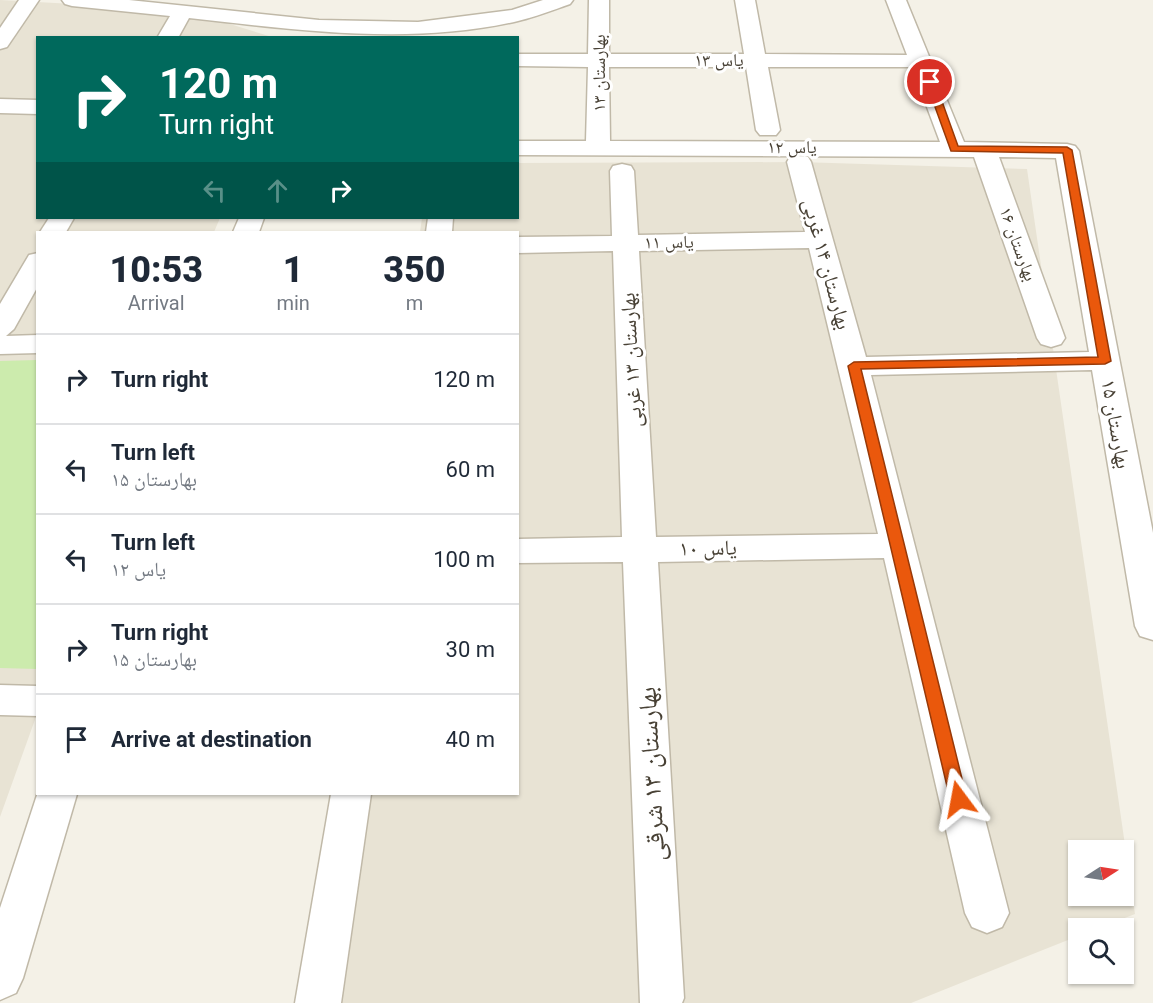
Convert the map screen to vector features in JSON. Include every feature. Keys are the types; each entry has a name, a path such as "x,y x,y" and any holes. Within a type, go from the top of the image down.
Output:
{"street":[{"path":"0,43 29,0"},
{"path":"72,0 184,10 317,32 418,28 515,16 563,0"},
{"name":"بهارستان ۱۳","path":"598,147 599,0"},
{"path":"745,0 768,130"},
{"path":"896,0 955,149"},
{"path":"317,32 331,9"},
{"path":"168,36 184,10"},
{"name":"یاس ۱۳","path":"519,60 921,61"},
{"path":"0,106 36,107"},
{"name":"یاس ۱۲","path":"519,148 1067,150"},
{"name":"بهارستان ۱۶","path":"984,150 1051,338"},
{"name":"بهارستان ۱۵","path":"1067,150 1153,626"},
{"name":"بهارستان ۱۴ غربی","path":"799,162 854,366 987,913"},
{"name":"بهارستان ۱۳ غربی","path":"622,171 641,549"},
{"name":"یاس ۱۱","path":"519,245 820,240"},
{"path":"0,328 36,265"},
{"path":"0,345 36,344"},
{"path":"854,366 1105,361"},
{"name":"یاس ۱۰","path":"519,551 898,546"},
{"name":"بهارستان ۱۳ شرقی","path":"641,549 661,998"},
{"path":"0,700 36,701"},
{"path":"0,978 57,795"},
{"path":"318,1003 351,795"}],"shaded area":[{"path":"0,0 184,10 269,36 36,36 36,219 220,219 214,231 36,231 36,717 0,817"},
{"path":"799,162 1027,169 1124,840 1068,840 1068,906 1134,906 1135,914 1125,918 1068,918 1068,940 911,1003 315,1003 343,795 519,795 519,231 420,231 422,219 519,219 519,163"}],"green space":[{"path":"36,360 36,669 0,668 0,361"}],"route":[{"path":"930,82 955,149 1067,150 1105,361 854,366 959,799"}]}
